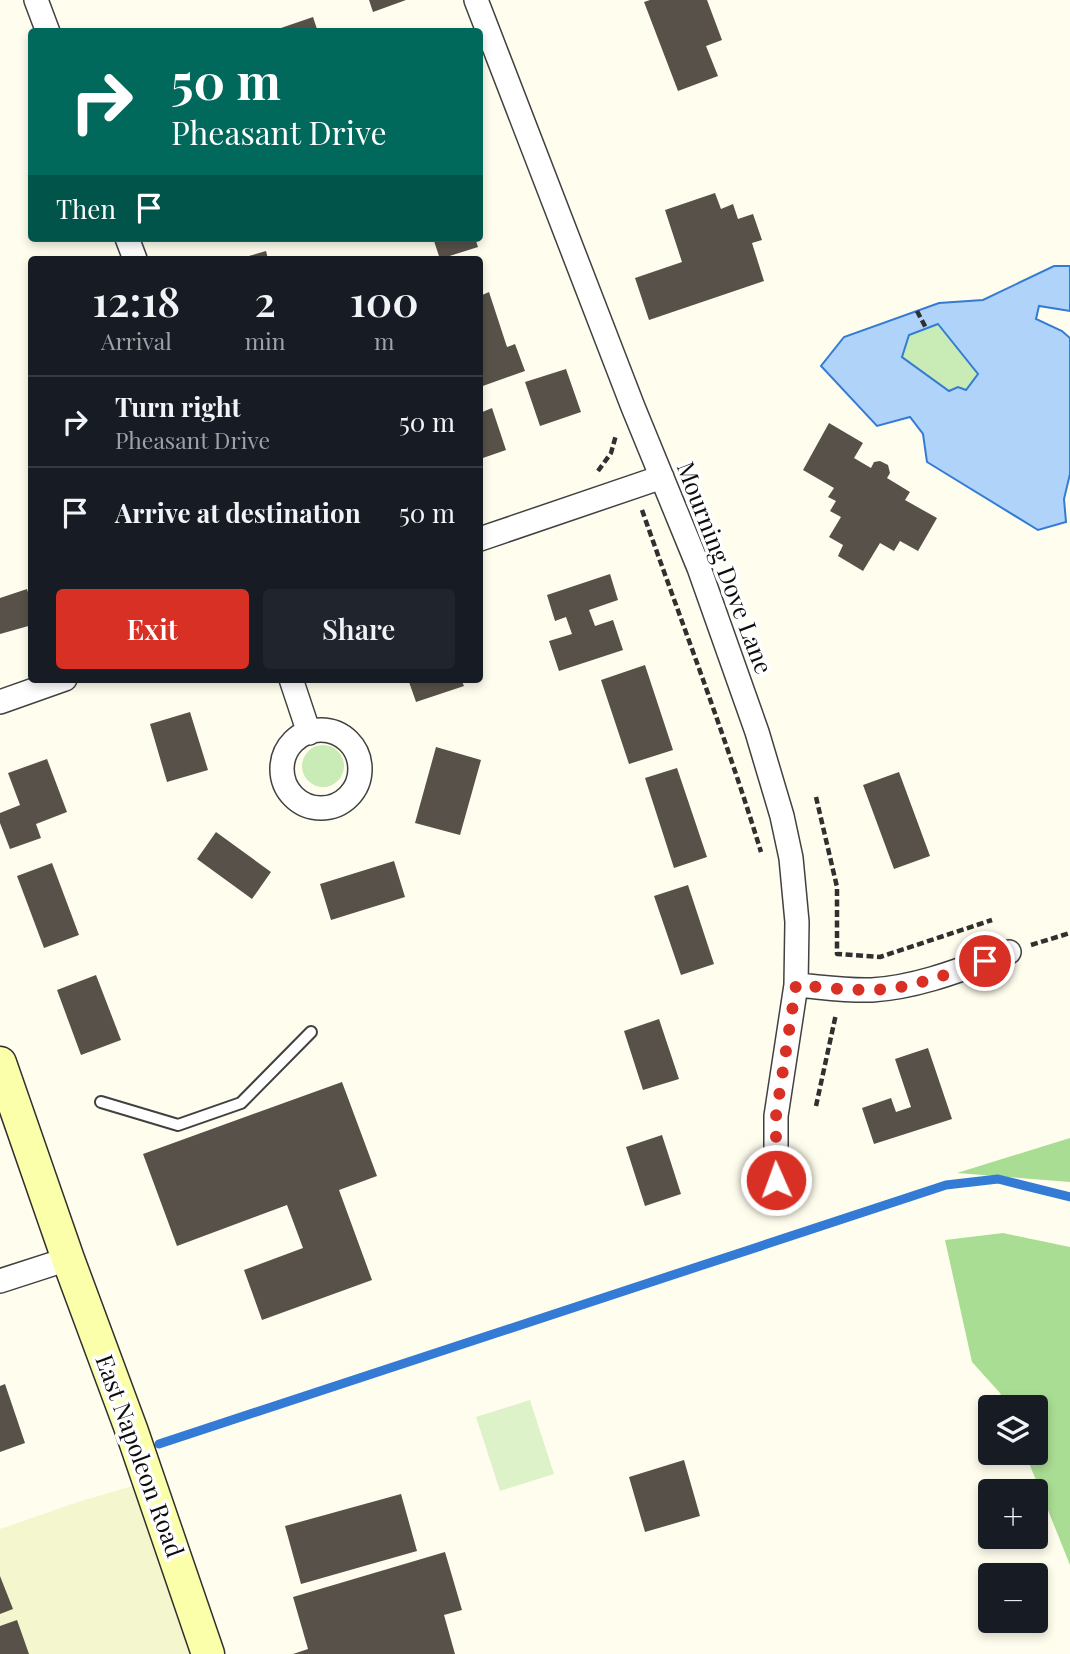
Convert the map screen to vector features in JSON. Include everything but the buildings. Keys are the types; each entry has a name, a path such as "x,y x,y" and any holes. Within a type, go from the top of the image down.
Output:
{"main road":[{"name":"East Napoleon Road","path":"0,1063 208,1654"}],"street":[{"path":"36,0 46,28"},
{"name":"Mourning Dove Lane","path":"476,0 478,28"},
{"name":"Mourning Dove Lane","path":"483,41 699,568 748,706 782,816 791,858 797,922 796,985 776,1116 776,1180"},
{"path":"483,538 662,477"},
{"path":"0,702 54,683"},
{"path":"292,683 309,733"},
{"path":"796,985 869,990 892,988 938,978 1009,952"},
{"path":"0,1281 68,1259"}],"lane":[{"path":"101,1102 178,1125 241,1102 311,1032"}],"path":[{"path":"917,311 926,328"},
{"path":"592,478 611,453 617,431"},
{"path":"634,486 696,666 737,772 762,856"},
{"path":"816,797 837,887 837,954 841,988 816,1106"},
{"path":"837,954 880,957 992,919"},
{"path":"1009,952 1070,933"}],"green space":[{"path":"938,324 978,374 966,390 949,391 902,357 909,335"},
{"path":"323,745 338,751 344,766 338,781 323,787 308,781 302,766 308,751"},
{"path":"1070,1138 1070,1182 957,1173"},
{"path":"1003,1233 1070,1247 1070,1565 1048,1510 1048,1479 1035,1479 1030,1465 1048,1465 1048,1395 1001,1395 972,1362 945,1240"},
{"path":"530,1400 554,1474 500,1491 476,1417"},
{"path":"149,1481 208,1654 0,1654 0,1529"}],"water":[{"path":"1054,266 1070,266 1070,311 1039,306 1036,319 1062,331 1070,338 1070,474 1064,499 1066,522 1038,530 927,462 923,434 910,417 877,426 821,366 844,337 939,303 983,300","holes":["938,324 978,374 966,390 958,387 949,391 902,357 909,335"]}],"waterway":[{"path":"159,1444 946,1185 998,1179 1070,1197"}],"route":[{"path":"776,1180 776,1116 796,985 869,990 892,988 938,978 985,961"}]}
